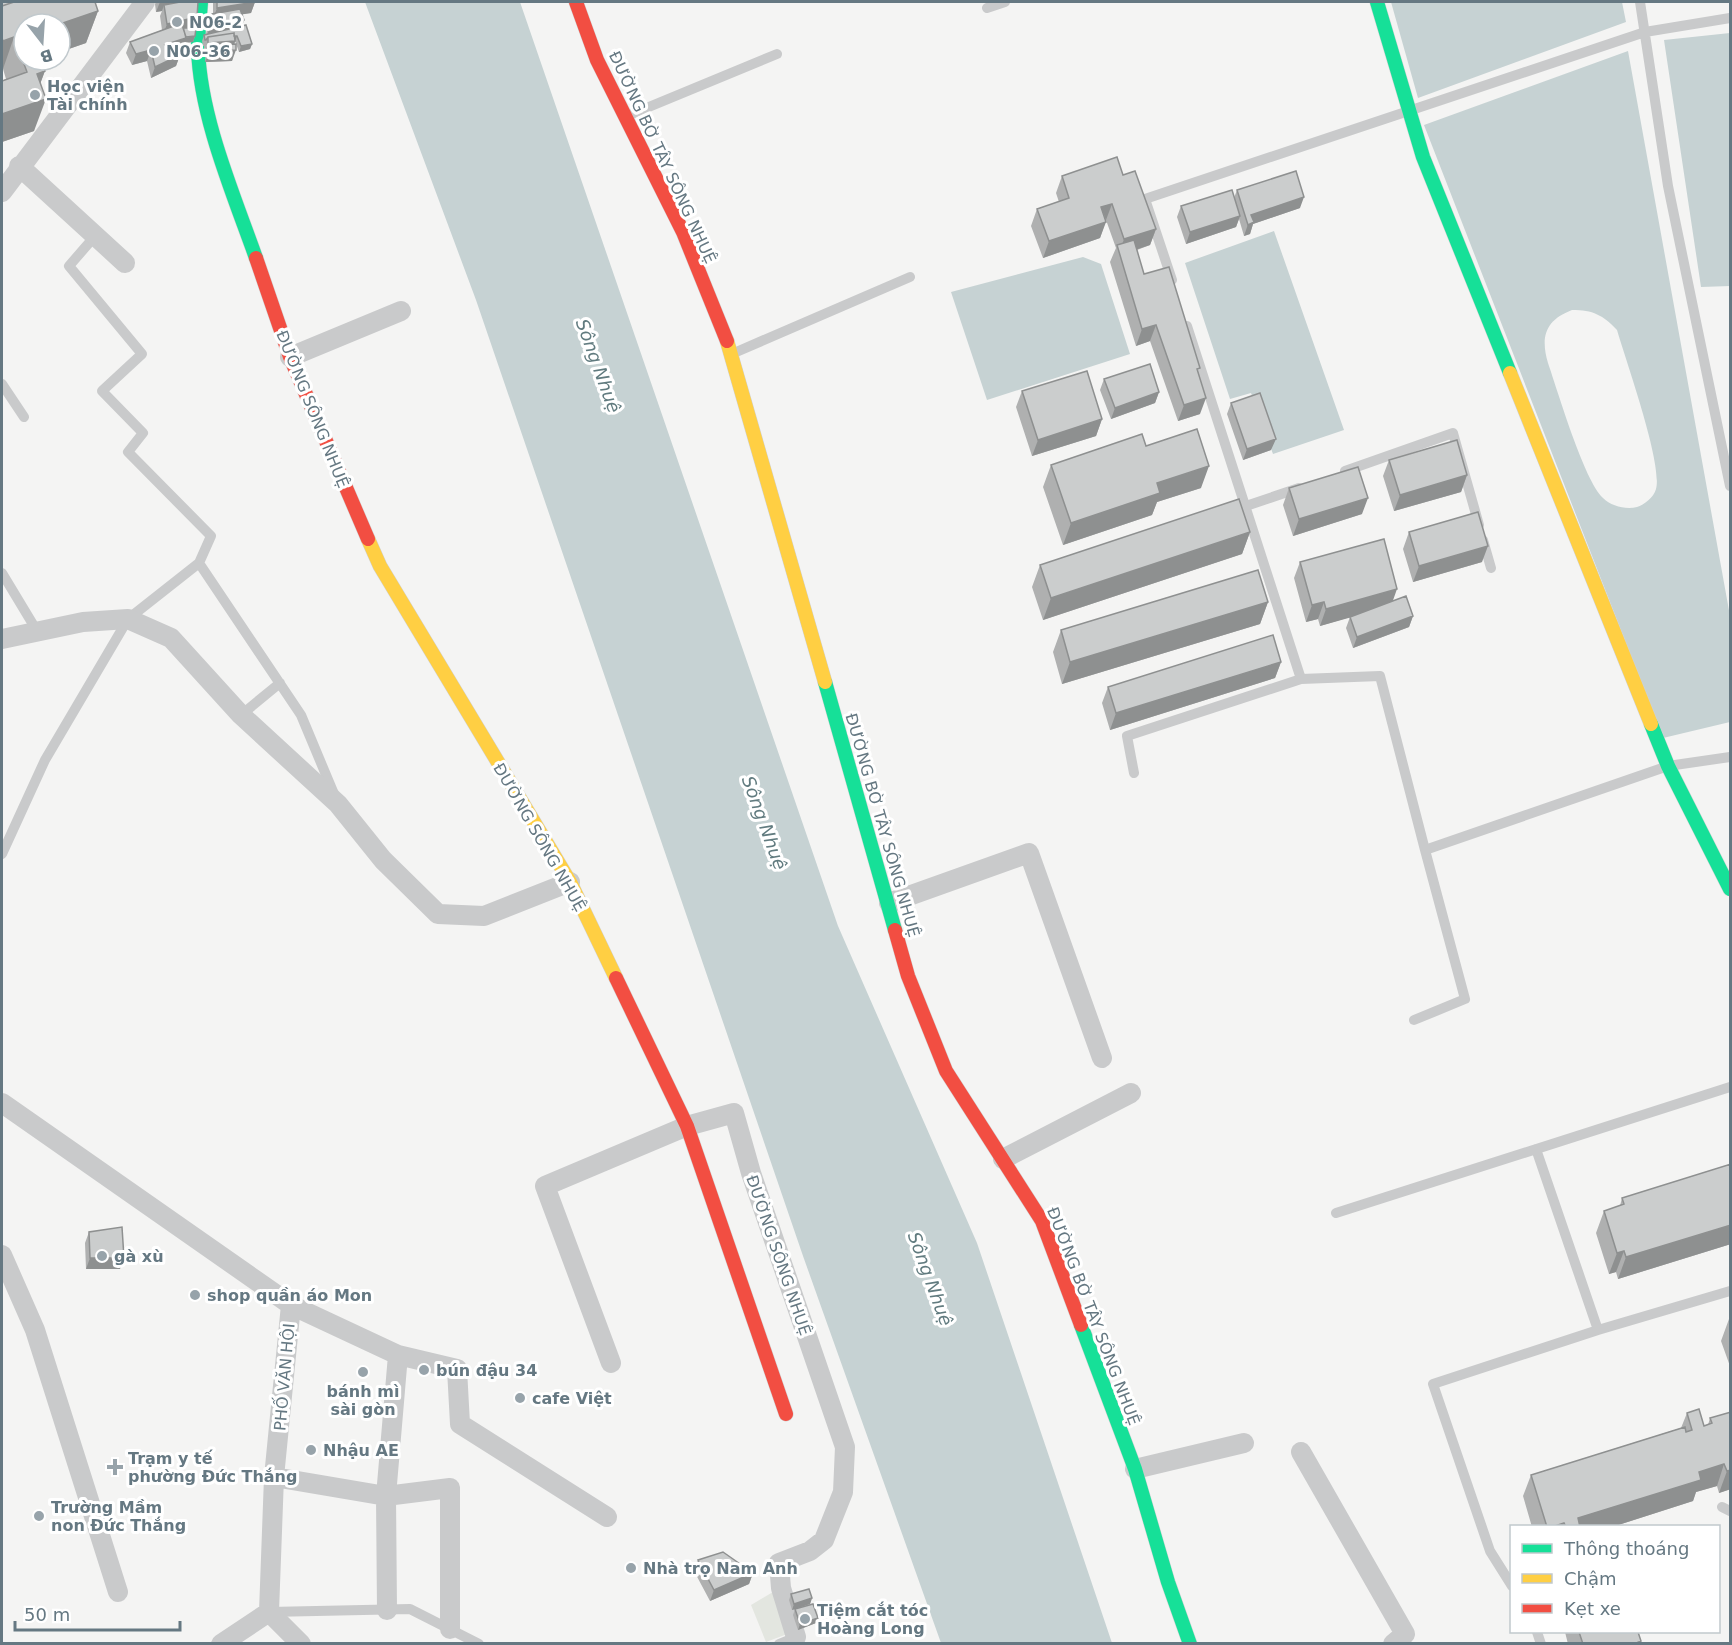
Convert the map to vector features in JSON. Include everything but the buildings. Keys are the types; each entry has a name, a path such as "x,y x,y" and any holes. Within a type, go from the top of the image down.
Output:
{"street":[{"path":"2,192 19,166 145,2"},
{"name":"ĐƯỜNG SÔNG NHUỆ","path":"201,2 198,48 203,88 222,160 290,357 380,566 570,882 687,1126 734,1113 751,1173 845,1447 843,1492 824,1540 810,1551 779,1563 781,1588 791,1641"},
{"name":"ĐƯỜNG BỜ TÂY SÔNG NHUỆ","path":"576,2 597,60 683,232 732,354 908,976 946,1071 1042,1221 1136,1469 1168,1582 1190,1644"},
{"path":"1377,2 1427,168 1668,766 1731,889"},
{"path":"19,166 125,263"},
{"path":"290,357 400,311"},
{"path":"2,639 83,622 128,619 171,638 241,715 338,804 382,860 438,914 484,916 570,882"},
{"path":"889,903 1029,853 1102,1058"},
{"path":"1003,1159 1131,1092"},
{"name":"PHỐ VĂN HỘI","path":"2,1103 291,1305 274,1477 269,1612"},
{"path":"611,1363 545,1186 687,1126 786,1414"},
{"path":"2,1255 35,1330 118,1592"},
{"path":"291,1305 398,1355 457,1369 460,1424 607,1517"},
{"path":"387,1610 386,1496 398,1355"},
{"path":"1136,1469 1244,1443"},
{"path":"1301,1452 1405,1634 1394,1644"},
{"path":"274,1477 386,1496 450,1488 450,1629"},
{"path":"221,1644 269,1612 300,1644"}],"lane":[{"path":"987,8 1005,2"},
{"path":"1640,2 1668,186 1731,486"},
{"path":"1175,290 1145,199 1646,32 1731,18"},
{"path":"624,118 777,54"},
{"path":"2,854 45,760 128,619 199,562 211,536 128,452 143,432 102,391 142,354 69,266 95,236"},
{"path":"732,354 910,277"},
{"path":"1182,313 1301,679"},
{"path":"2,384 24,417"},
{"path":"1333,476 1453,434 1491,568"},
{"path":"1246,506 1311,483"},
{"path":"199,562 301,715 338,804"},
{"path":"2,573 37,632"},
{"path":"1134,773 1127,736 1301,679 1380,676 1465,999 1414,1020"},
{"path":"241,715 280,683"},
{"path":"1425,850 1668,766 1731,757"},
{"path":"1336,1213 1731,1087"},
{"path":"1536,1149 1598,1330"},
{"path":"1510,1583 1490,1551 1433,1384 1598,1330 1731,1291"},
{"path":"269,1612 410,1610 479,1644"}],"shaded area":[{"path":"778,1589 790,1633 766,1642 751,1605"}],"water":[{"name":"Sông Nhuệ","path":"365,2 520,2 838,926 977,1243 1112,1643 941,1643 803,1256 476,300"},
{"path":"1391,2 1622,2 1626,22 1418,98"},
{"path":"1730,33 1730,286 1701,287 1664,40"},
{"path":"1628,51 1730,616 1730,722 1663,738 1424,125","holes":["1579,310 1597,314 1617,330 1642,412 1657,476 1653,495 1637,507 1624,508 1614,505 1606,501 1596,488 1572,435 1548,363 1545,345 1547,330 1563,314"]},
{"path":"1274,231 1344,430 1273,454 1251,393 1230,399 1185,263"},
{"path":"1083,257 1101,264 1130,354 987,400 951,292"}],"traffic: fast":[{"path":"201,2 198,48 205,101 219,154 256,258"},
{"path":"1377,2 1423,157 1510,373"},
{"path":"825,682 895,930"},
{"path":"1651,724 1668,766 1730,889"},
{"path":"1081,1325 1135,1469 1168,1582 1190,1644"}],"traffic: slow":[{"path":"727,341 825,682"},
{"path":"1510,373 1651,724"},
{"path":"368,539 380,566 570,882 616,978"}],"traffic: jam":[{"path":"576,2 597,60 683,232 727,341"},
{"path":"256,258 290,357 368,539"},
{"path":"895,930 908,976 946,1071 1042,1221 1081,1325"},
{"path":"616,978 687,1126 786,1414"}],"place":[{"name":"N06-2","path":"177,22"},
{"name":"N06-36","path":"154,51"},
{"name":"Học viện Tài chính","path":"35,95"},
{"name":"gà xù","path":"102,1256"},
{"name":"shop quần áo Mon","path":"195,1295"},
{"name":"bún đậu 34","path":"424,1370"},
{"name":"bánh mì sài gòn","path":"363,1372"},
{"name":"cafe Việt","path":"520,1398"},
{"name":"Nhậu AE","path":"311,1450"},
{"name":"Trạm y tế phường Đức Thắng","path":"115,1467"},
{"name":"Trường Mầm non Đức Thắng","path":"39,1516"},
{"name":"Nhà trọ Nam Anh","path":"631,1568"},
{"name":"Tiệm cắt tóc Hoàng Long","path":"805,1619"}]}
